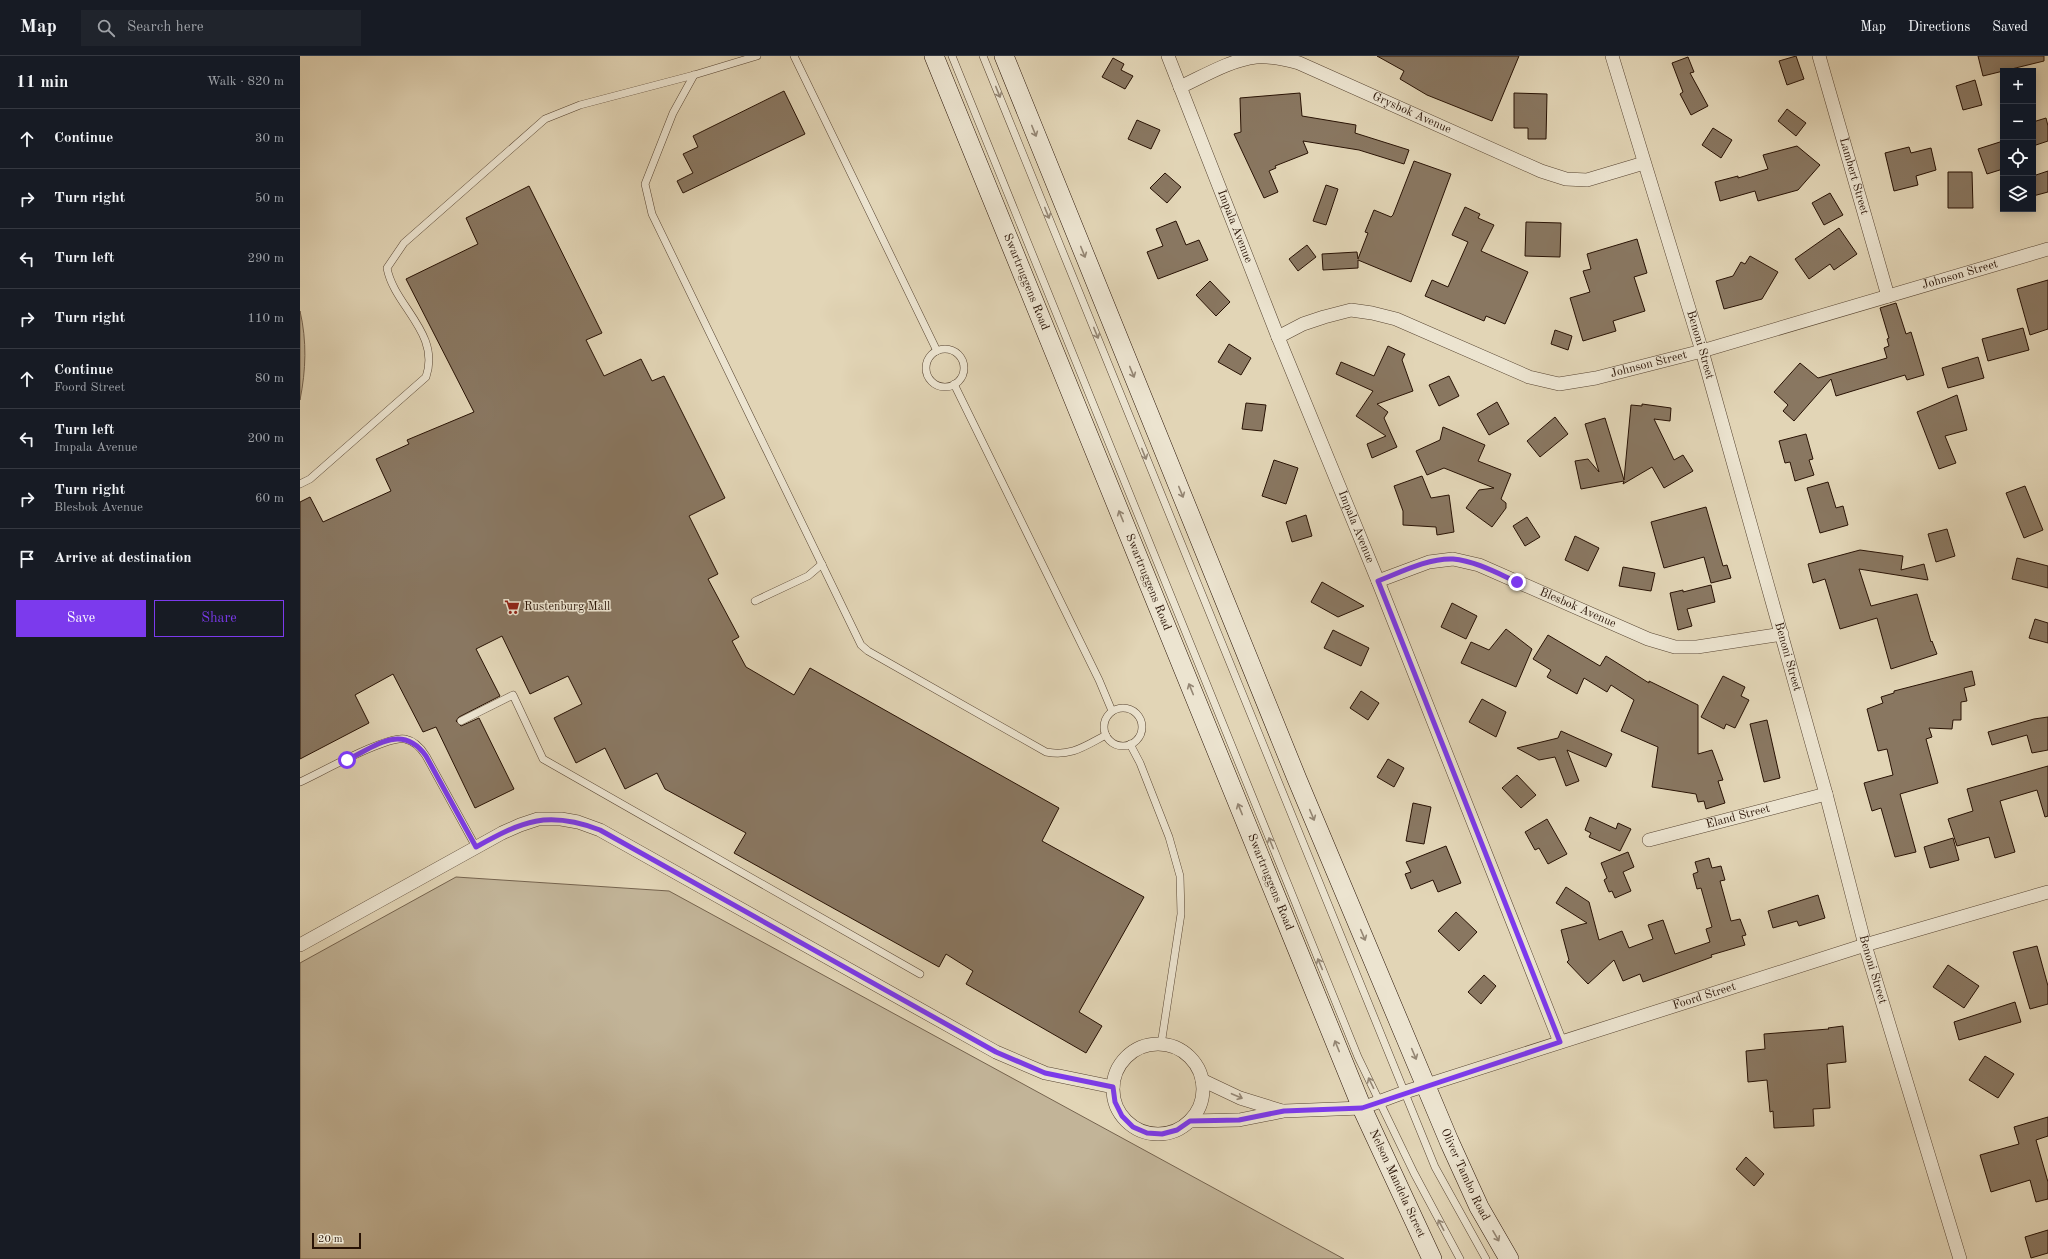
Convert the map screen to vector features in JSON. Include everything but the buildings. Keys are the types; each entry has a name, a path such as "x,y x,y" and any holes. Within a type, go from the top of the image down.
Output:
{"main road":[{"name":"Swartruggens Road","path":"934,56 1362,1108"},
{"path":"1004,56 1297,779 1428,1086"},
{"name":"Oliver Tambo Road","path":"1428,1086 1449,1141 1480,1207 1509,1259"},
{"name":"Nelson Mandela Street","path":"1362,1108 1432,1259"}],"street":[{"name":"Impala Avenue","path":"1168,56 1278,337 1378,581 1560,1042"},
{"name":"Grysbok Avenue","path":"1180,87 1239,60 1257,56 1278,57 1299,63 1541,171 1566,179 1588,180 1644,163"},
{"name":"Benoni Street","path":"1612,56 1702,351 1826,794 1865,945 1960,1259"},
{"name":"Lambert Street","path":"1820,56 1888,296"},
{"name":"Johnson Street","path":"1278,337 1303,324 1324,316 1351,310 1372,313 1396,319 1529,377 1559,384 1596,378 1702,351 2048,249"},
{"name":"Blesbok Avenue","path":"1378,581 1429,562 1453,559 1479,565 1648,639 1675,647 1697,647 1782,634"},
{"name":"Eland Street","path":"1649,840 1826,794"},
{"path":"300,945 502,833 538,819 561,819 578,822 600,830 996,1052 1045,1073 1113,1087"},
{"name":"Foord Street","path":"1284,1111 1362,1108 1405,1092 1428,1086 1560,1042 1865,945 2048,892"},
{"path":"1161,1044 1175,1048 1188,1055 1197,1067 1202,1080 1203,1094 1199,1108 1190,1121 1177,1130 1162,1134 1147,1133 1133,1127 1122,1116 1115,1102 1113,1087 1116,1072 1123,1060 1134,1051 1147,1046 1161,1044"},
{"path":"1202,1080 1240,1098 1284,1111"},
{"path":"1190,1121 1239,1120 1284,1111"}],"lane":[{"path":"300,484 310,479 426,377 430,365 427,345 413,314 389,278 387,268 404,244 545,119 580,105 694,75 757,56"},
{"path":"794,56 937,351"},
{"path":"952,56 1358,1057 1414,1173 1460,1259"},
{"path":"983,56 1364,996 1435,1167 1486,1259"},
{"path":"694,75 673,113 655,157 645,184 647,198 652,214 861,645 868,652 1046,752 1064,754 1073,752 1106,735"},
{"path":"947,349 953,351 962,360 963,371 961,377 954,384 940,386 934,384 927,374 927,362 930,356 937,351 947,349"},
{"path":"954,384 1099,680 1112,711"},
{"path":"755,601 808,576 822,564"},
{"path":"461,721 514,695 543,759 920,974"},
{"path":"1118,708 1131,710 1139,718 1141,730 1139,736 1130,744 1118,745 1112,743 1106,735 1104,727 1105,720 1112,711 1118,708"},
{"path":"300,782 387,740 406,739 417,744 426,756 476,847"},
{"path":"1130,744 1140,763 1166,830 1180,876 1181,914 1161,1044"}],"shaded area":[{"path":"300,311 304,333 305,356 304,378 300,400"},
{"path":"456,877 669,891 1344,1259 300,1259 300,963"}],"place":[{"name":"Rustenburg Mall","path":"512,607"}],"route":[{"path":"347,760 387,740 398,738 406,739 417,744 426,756 476,847 502,833 538,819 561,819 578,822 600,830 996,1052 1025,1066 1045,1073 1113,1087 1115,1102 1122,1116 1133,1127 1147,1133 1162,1134 1177,1130 1190,1121 1239,1120 1284,1111 1362,1108 1405,1092 1428,1086 1560,1042 1378,581 1429,562 1453,559 1479,565 1517,582"}]}
